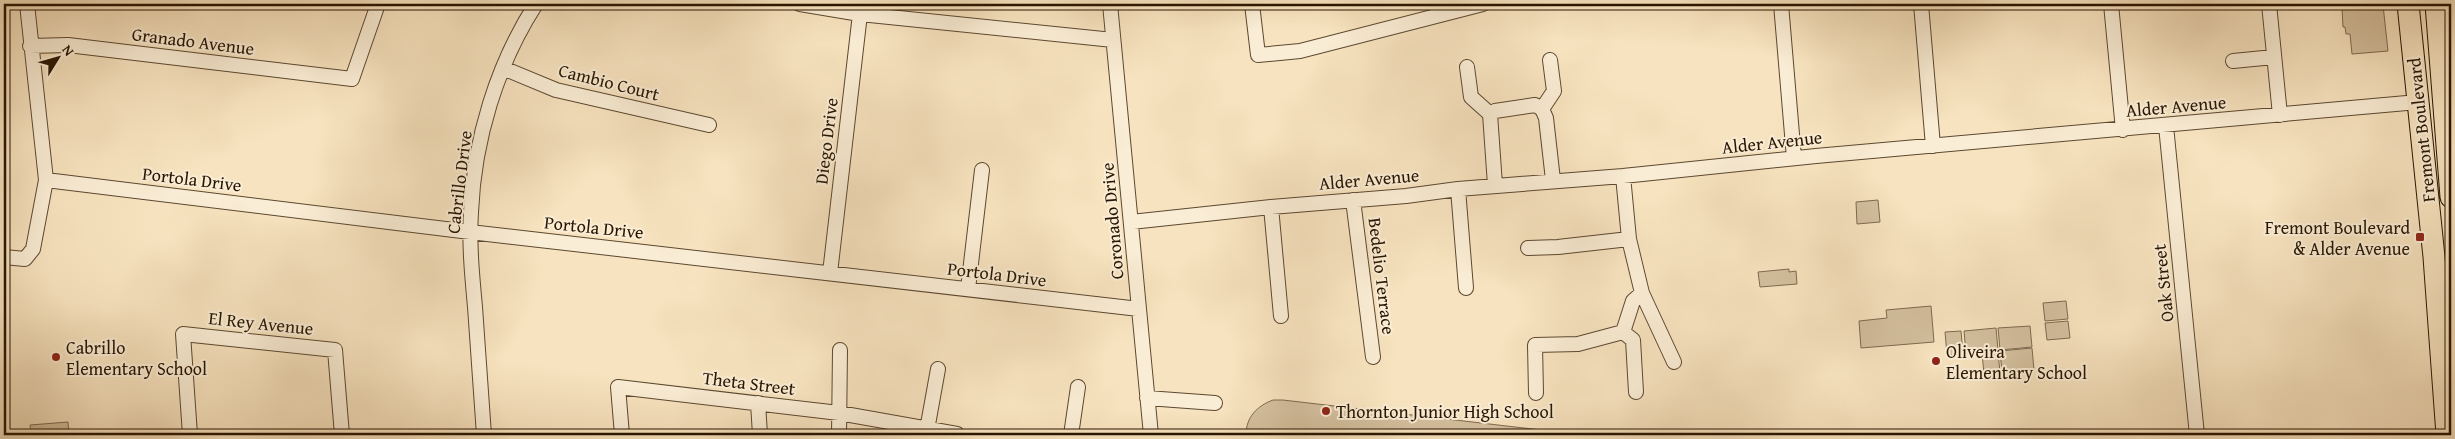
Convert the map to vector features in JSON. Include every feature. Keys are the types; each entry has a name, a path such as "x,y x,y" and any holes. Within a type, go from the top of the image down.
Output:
{"main road":[{"name":"Fremont Boulevard","path":"2408,4 2434,257 2447,435"},
{"name":"Fremont Boulevard","path":"2436,4 2448,100 2451,197"}],"street":[{"path":"4,258 25,259 33,249 46,180 30,46 27,4"},
{"name":"Granado Avenue","path":"30,46 68,45 352,79 378,4"},
{"name":"Cabrillo Drive","path":"484,435 470,232 471,210 481,138 503,68 536,4"},
{"path":"800,4 860,14 1113,40"},
{"name":"Coronado Drive","path":"1110,4 1151,435"},
{"path":"1252,4 1258,55 1300,51 1483,4"},
{"path":"1781,4 1794,158"},
{"path":"1922,4 1933,146"},
{"path":"2111,4 2123,130"},
{"path":"2269,4 2280,115"},
{"name":"Diego Drive","path":"830,273 860,14"},
{"path":"2233,61 2274,57"},
{"path":"1542,108 1554,91 1550,60"},
{"path":"1467,67 1471,97 1490,114"},
{"name":"Cambio Court","path":"503,68 556,90 709,125"},
{"name":"Alder Avenue","path":"1131,222 1271,207 1406,196 1495,185 1623,176 1794,158 2123,130 2418,102"},
{"path":"1490,114 1495,111 1535,105 1542,108 1546,118 1553,180"},
{"path":"1490,114 1489,122 1495,185"},
{"name":"Oak Street","path":"2166,126 2197,435"},
{"path":"968,289 982,170"},
{"path":"1623,176 1629,240 1642,293 1674,362"},
{"name":"Portola Drive","path":"46,180 470,232 1139,309"},
{"path":"1458,189 1466,288"},
{"name":"Bedelio Terrace","path":"1353,200 1373,357"},
{"path":"1271,207 1281,316"},
{"path":"1528,248 1558,248 1629,240"},
{"path":"1623,332 1633,300 1642,293"},
{"path":"1623,332 1633,340 1636,392"},
{"path":"1536,394 1535,345 1578,344 1623,332"},
{"name":"El Rey Avenue","path":"190,435 183,334 335,350 342,435"},
{"path":"838,435 840,350"},
{"path":"927,430 938,369"},
{"name":"Theta Street","path":"622,435 618,387 839,412 876,418 927,430 957,434"},
{"path":"1071,435 1078,388"},
{"path":"1147,398 1215,403"},
{"path":"758,403 760,435"}],"shaded area":[{"path":"2383,5 2388,51 2352,54 2350,34 2346,34 2345,27 2343,27 2342,8"},
{"path":"1878,200 1880,222 1857,224 1856,202"},
{"path":"1789,269 1789,272 1796,271 1797,284 1760,287 1758,272"},
{"path":"2066,301 2068,319 2045,321 2043,303"},
{"path":"1931,306 1934,342 1861,348 1859,321 1887,318 1886,310"},
{"path":"2068,321 2070,338 2047,340 2045,323"},
{"path":"2030,326 2032,347 2000,350 1998,328"},
{"path":"1996,328 1998,350 1966,353 1964,331"},
{"path":"1961,331 1963,354 1947,355 1945,332"},
{"path":"2032,348 2034,370 2002,373 2000,351"},
{"path":"1998,351 2000,373 1984,374 1982,353"},
{"name":"Thornton Junior High School","path":"1273,400 1584,435 1246,435 1250,418 1262,405"},
{"path":"68,422 69,435 31,435 30,425"}],"place":[{"name":"Fremont Boulevard & Alder Avenue","path":"2420,237"},
{"name":"Cabrillo Elementary School","path":"56,357"},
{"name":"Oliveira Elementary School","path":"1936,361"},
{"name":"Thornton Junior High School","path":"1326,411"}]}
